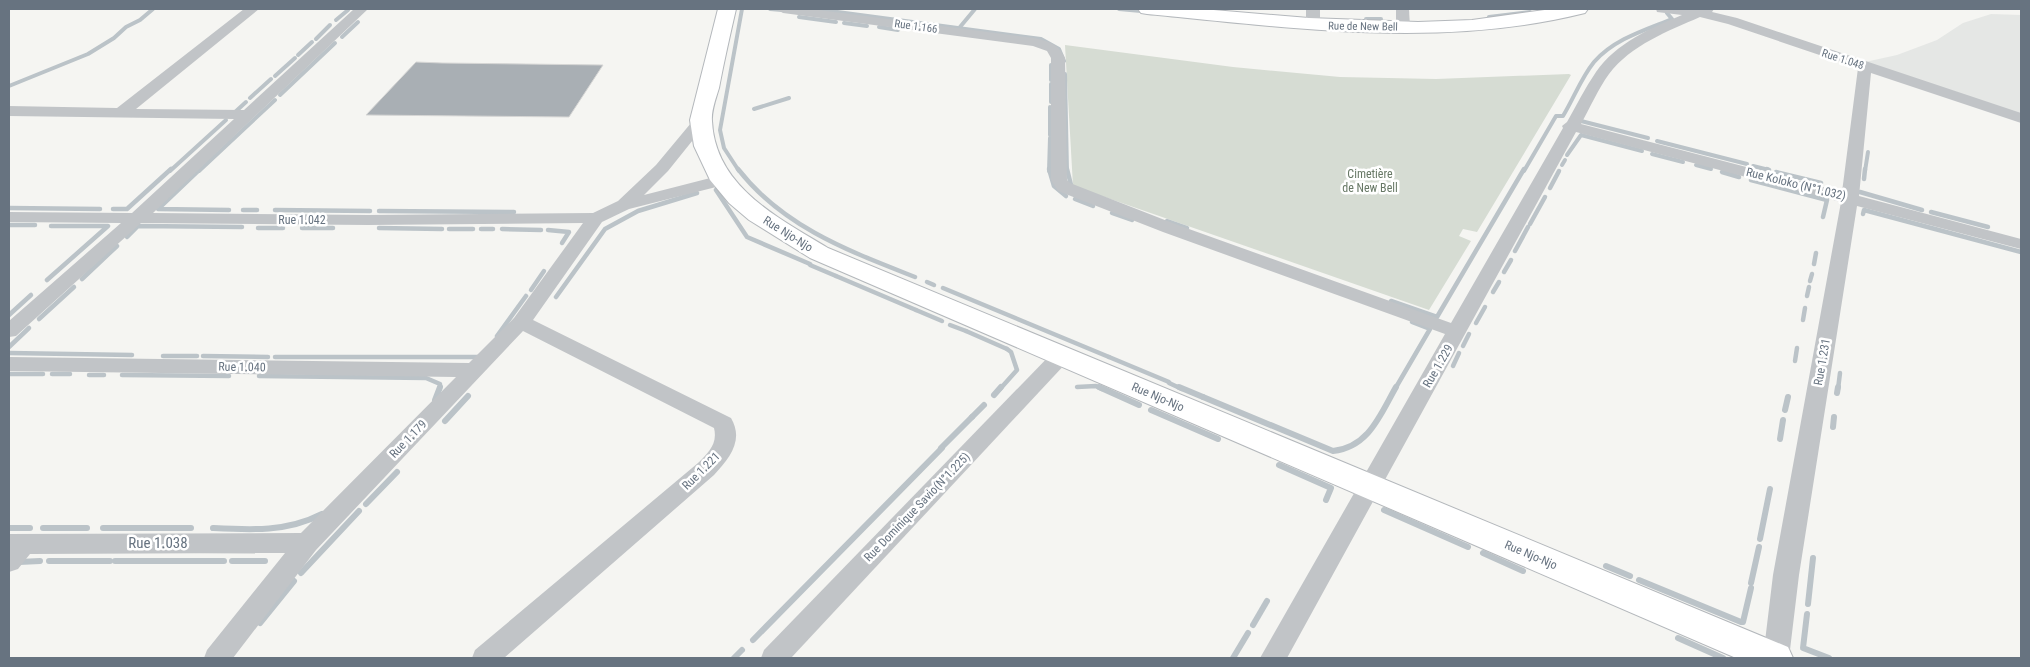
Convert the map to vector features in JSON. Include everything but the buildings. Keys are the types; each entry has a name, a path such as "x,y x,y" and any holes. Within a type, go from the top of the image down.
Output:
{"main road":[{"name":"Rue Njo-Njo","path":"728,9 701,120 705,146 722,180 757,214 819,253 1775,658"},
{"name":"Rue de New Bell","path":"1154,9 1313,17 1515,20 1579,9"}],"street":[{"path":"122,112 252,9"},
{"path":"9,330 137,218 360,9"},
{"name":"Rue 1.166","path":"783,9 1034,42 1048,46 1055,51 1058,58 1059,180 1064,187 1142,218 1458,332"},
{"name":"Rue 1.048","path":"1662,9 1703,11 2021,118"},
{"name":"Rue 1.229","path":"1273,658 1458,332 1570,126 1602,73 1616,56 1629,47 1703,11"},
{"name":"Rue 1.231","path":"1775,658 1786,575 1850,198 1865,66"},
{"path":"9,111 248,115"},
{"path":"623,205 662,168 701,120"},
{"name":"Rue Koloko (N°1.032)","path":"1570,126 2021,244"},
{"path":"596,218 623,205 722,180"},
{"name":"Rue 1.042","path":"9,217 378,220 596,218"},
{"name":"Rue 1.179","path":"217,658 307,543 522,322 596,218"},
{"name":"Rue 1.221","path":"485,658 706,469 726,444 728,432 723,423 522,322"},
{"name":"Rue Dominique Savio(N°1.225)","path":"774,658 1061,356"},
{"name":"Rue 1.040","path":"9,364 475,370"},
{"name":"Rue 1.038","path":"14,550 307,543"}],"shaded area":[{"path":"1991,14 2021,15 2021,114 1865,62 1897,55 1937,40 1963,23"}],"green space":[{"name":"Cimetière de New Bell","path":"1065,45 1233,67 1340,77 1436,79 1571,75 1477,232 1463,229 1459,236 1471,241 1429,310 1073,186"}],"waterway":[{"path":"9,86 88,54 114,38 126,27 140,20 153,9"},
{"path":"739,171 724,148 720,130 742,9"},
{"path":"770,9 782,10"},
{"path":"815,9 1041,39 1059,49 1064,61"},
{"path":"960,27 975,9"},
{"path":"1119,9 1141,11"},
{"path":"1203,9 1219,10"},
{"path":"336,20 348,10"},
{"path":"1489,17 1530,12"},
{"path":"1524,171 1556,116 1563,116 1594,62 1620,41 1672,19 1667,13"},
{"path":"799,17 836,22"},
{"path":"1366,19 1381,19"},
{"path":"342,37 358,22"},
{"path":"844,23 867,26"},
{"path":"316,39 330,25"},
{"path":"879,27 898,30"},
{"path":"298,55 312,42"},
{"path":"280,95 335,43"},
{"path":"275,76 295,58"},
{"path":"1051,65 1051,80"},
{"path":"1065,74 1067,171"},
{"path":"250,98 271,79"},
{"path":"1051,84 1051,102"},
{"path":"754,109 789,98"},
{"path":"199,171 275,100"},
{"path":"234,113 246,102"},
{"path":"1050,107 1050,135"},
{"path":"170,171 226,120"},
{"path":"1581,121 1648,138"},
{"path":"1567,155 1581,135 1642,151"},
{"path":"1049,169 1050,138"},
{"path":"1657,141 1747,164"},
{"path":"1865,171 1868,152"},
{"path":"1652,154 1683,162"},
{"path":"1562,165 1565,160"},
{"path":"1696,165 1711,169"},
{"path":"1753,166 1769,170 1767,169"},
{"path":"113,209 127,209 171,169"},
{"path":"200,169 158,209 229,210"},
{"path":"738,169 775,207 796,222 842,247 915,277"},
{"path":"1049,169 1054,186 1066,196"},
{"path":"1067,169 1071,185"},
{"path":"1391,301 1437,317 1524,169"},
{"path":"1864,179 1865,169"},
{"path":"1550,188 1559,171"},
{"path":"1722,172 1739,177"},
{"path":"1776,172 1821,183"},
{"path":"1751,180 1827,200 1823,217"},
{"path":"716,190 747,237 810,264"},
{"path":"1860,192 1922,210"},
{"path":"556,297 605,229 638,211 697,193"},
{"path":"1530,224 1545,197"},
{"path":"1075,199 1093,206"},
{"path":"9,208 100,209"},
{"path":"243,210 257,210"},
{"path":"275,210 370,211"},
{"path":"1863,214 1864,210 2021,252"},
{"path":"379,211 514,212"},
{"path":"1931,212 1988,227"},
{"path":"1112,213 1132,220"},
{"path":"1167,221 1187,228"},
{"path":"9,225 35,225"},
{"path":"47,280 108,226 51,226"},
{"path":"127,237 138,226 242,227"},
{"path":"1515,251 1528,227"},
{"path":"258,228 283,228"},
{"path":"302,228 333,228"},
{"path":"379,228 442,229"},
{"path":"449,229 473,229"},
{"path":"481,229 493,229"},
{"path":"502,229 541,230"},
{"path":"548,230 569,232 562,243"},
{"path":"82,279 117,246"},
{"path":"1814,264 1816,253"},
{"path":"1504,272 1511,260"},
{"path":"810,265 942,321"},
{"path":"531,290 544,271"},
{"path":"1810,281 1812,274"},
{"path":"927,282 934,285"},
{"path":"1493,292 1499,282"},
{"path":"39,319 74,287"},
{"path":"1807,296 1809,287"},
{"path":"943,288 1169,382"},
{"path":"9,315 31,295"},
{"path":"497,336 526,296"},
{"path":"1476,323 1485,307"},
{"path":"1803,320 1805,308"},
{"path":"1395,389 1430,329 1412,322"},
{"path":"950,325 1011,352 1017,370 1000,389"},
{"path":"9,347 29,328"},
{"path":"1463,346 1469,334"},
{"path":"1795,361 1797,348"},
{"path":"9,353 132,355"},
{"path":"1453,366 1459,353"},
{"path":"163,356 197,356"},
{"path":"203,356 268,357"},
{"path":"275,357 480,357"},
{"path":"1838,389 1840,373"},
{"path":"9,374 43,374"},
{"path":"52,374 70,374"},
{"path":"89,375 104,375"},
{"path":"122,375 229,376"},
{"path":"259,376 426,378 440,384 440,387"},
{"path":"1169,383 1182,389"},
{"path":"1077,387 1096,386 1102,389"},
{"path":"435,400 440,387"},
{"path":"994,395 1001,387"},
{"path":"1099,387 1139,405"},
{"path":"1179,387 1333,451 1356,443 1365,436 1379,418 1396,387"},
{"path":"1837,393 1838,387"},
{"path":"445,421 468,396"},
{"path":"1785,410 1788,397"},
{"path":"941,448 984,405"},
{"path":"1151,410 1218,439"},
{"path":"1833,427 1834,417"},
{"path":"1780,439 1783,420"},
{"path":"753,640 942,448"},
{"path":"1279,465 1331,488 1326,500"},
{"path":"366,504 397,472"},
{"path":"1760,539 1770,489"},
{"path":"1384,510 1468,547"},
{"path":"301,573 359,511"},
{"path":"213,528 255,529 282,527 309,520 322,514"},
{"path":"9,528 30,528"},
{"path":"43,528 87,528"},
{"path":"103,528 191,528"},
{"path":"1751,583 1759,547"},
{"path":"1483,553 1523,571"},
{"path":"1808,604 1813,558"},
{"path":"19,562 40,561"},
{"path":"49,561 110,561"},
{"path":"115,561 224,561"},
{"path":"232,561 265,561"},
{"path":"1606,566 1630,576"},
{"path":"1639,580 1741,622"},
{"path":"260,623 294,581"},
{"path":"1743,622 1751,588"},
{"path":"1253,625 1267,601"},
{"path":"1807,614 1803,648 1829,658"},
{"path":"1233,658 1248,633"},
{"path":"1678,638 1723,658"},
{"path":"734,658 742,650"}]}
